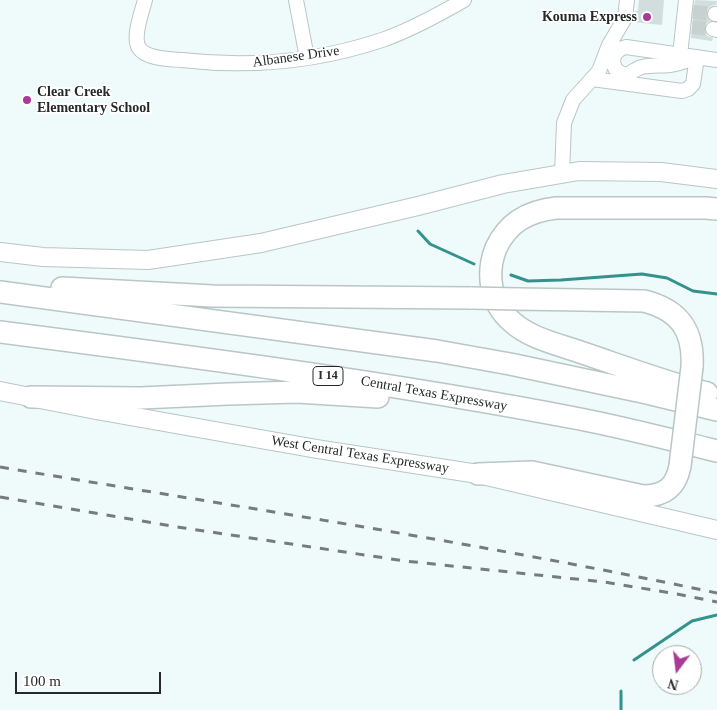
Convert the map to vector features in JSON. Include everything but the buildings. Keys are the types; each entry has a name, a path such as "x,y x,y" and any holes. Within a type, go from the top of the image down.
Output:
{"highway":[{"path":"717,209 542,209 528,214 517,221 500,239 494,253 490,279 496,302 511,322 522,330 603,360 717,396"},
{"path":"0,280 66,288 213,296 644,301 668,310 678,319 686,330 691,342 692,367 680,466 675,483 669,489 662,494 643,496 532,472 478,474"},
{"path":"0,292 418,349 510,364 647,392 717,410"},
{"name":"Central Texas Expressway","path":"0,332 314,374 581,419 717,451"},
{"path":"30,397 141,398 297,392 402,399 537,422 581,419"}],"main road":[{"path":"0,252 42,257 148,260 261,243 502,184 579,171 661,172 717,179"},
{"name":"West Central Texas Expressway","path":"0,391 325,450 478,474 717,530"}],"street":[{"name":"Albanese Drive","path":"145,0 136,39 141,51 159,57 247,64 295,60 355,48 409,29 435,17 464,0"},
{"path":"296,0 306,58"},
{"path":"562,174 564,123 574,100 599,71 609,45 625,18 627,0"},
{"path":"680,55 687,26 688,8"},
{"path":"697,57 671,65 642,67 627,74 621,73 613,64 616,53 626,47 680,55 697,57 717,60"},
{"path":"592,79 682,91 688,89 693,84 697,57"}],"waterway":[{"path":"418,231 430,244 474,264"},
{"path":"511,275 528,281 642,274 667,278 693,291 717,294"},
{"path":"634,660 692,621 717,615"},
{"path":"621,691 621,710"}],"tunnel":[{"path":"693,12 715,14"},
{"path":"692,27 713,29"}],"railway":[{"path":"0,467 449,542 717,593"},
{"path":"0,497 184,528 405,561 604,582 717,602"}],"place":[{"name":"Kouma Express","path":"647,17"},
{"name":"Clear Creek Elementary School","path":"27,100"}]}
